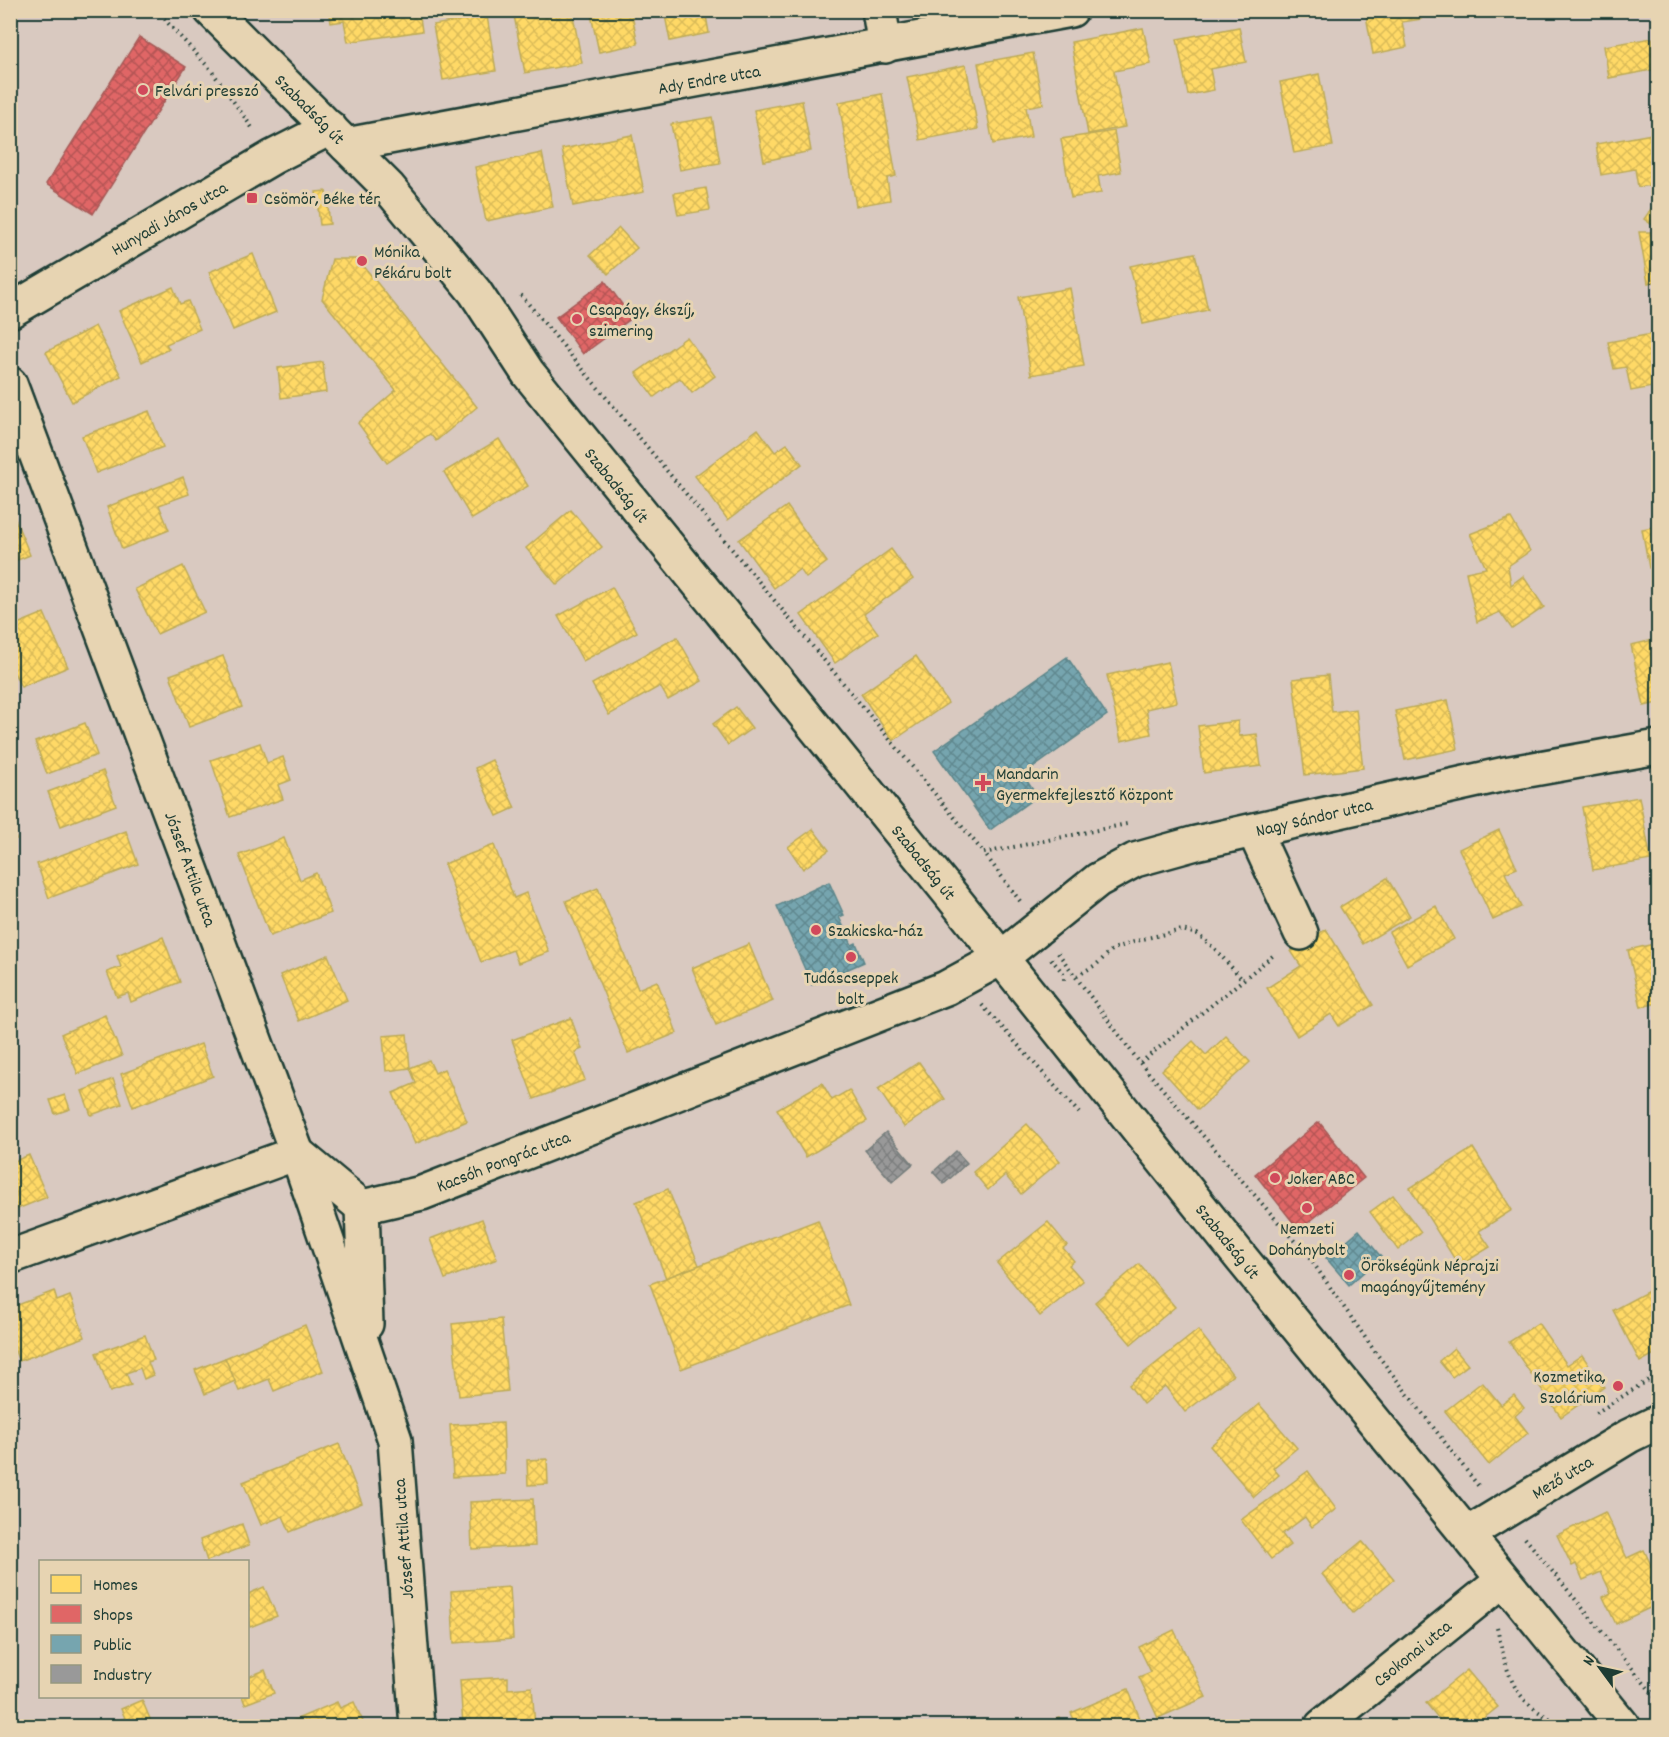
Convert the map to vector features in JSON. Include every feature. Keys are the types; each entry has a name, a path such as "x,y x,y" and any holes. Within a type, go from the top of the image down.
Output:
{"street":[{"name":"Szabadság út","path":"211,10 389,188 475,292 528,373 1623,1726"},
{"path":"879,10 885,46"},
{"name":"Ady Endre utca","path":"338,136 885,46 1071,10"},
{"name":"Hunyadi János utca","path":"10,311 273,157 338,136"},
{"name":"József Attila utca","path":"10,384 297,1153 395,1440 417,1726"},
{"name":"Nagy Sándor utca","path":"1001,958 1098,880 1134,860 1196,843 1505,774 1659,747"},
{"path":"1254,831 1301,933"},
{"name":"Kacsóh Pongrác utca","path":"362,1207 422,1193 946,988 1001,958"},
{"path":"10,1257 297,1153 362,1207"},
{"name":"József Attila utca","path":"362,1207 366,1355"},
{"name":"Mező utca","path":"1467,1534 1629,1436 1659,1422"},
{"name":"Csokonai utca","path":"1322,1726 1503,1580"}],"path":[{"path":"156,10 211,70 273,157"},
{"path":"519,294 984,854"},
{"path":"1077,976 1097,964 1113,949 1182,930 1197,934 1214,948 1242,980"},
{"path":"1140,1063 1301,933"},
{"path":"1054,949 1077,976 1140,1063 1311,1260 1390,1372 1482,1491 1504,1511 1659,1700"},
{"path":"1588,1418 1659,1374"}],"building: Homes":[{"path":"329,10 419,10 422,31 348,42 344,21 331,23"},
{"path":"513,10 572,10 582,63 525,73"},
{"path":"590,10 631,10 638,44 599,52"},
{"path":"664,10 705,10 709,33 670,41"},
{"path":"1365,10 1420,10 1421,19 1402,22 1407,47 1373,54"},
{"path":"487,16 496,71 443,80 433,25"},
{"path":"1239,27 1246,62 1210,69 1214,90 1188,95 1177,39"},
{"path":"1143,28 1151,64 1114,71 1125,127 1088,134 1071,42"},
{"path":"1652,38 1657,69 1609,78 1604,46"},
{"path":"1033,53 1043,104 1026,107 1031,137 993,144 978,63"},
{"path":"966,65 978,129 920,140 907,77"},
{"path":"1319,74 1333,146 1294,153 1280,82"},
{"path":"882,94 896,176 887,178 890,200 856,206 839,102"},
{"path":"802,101 811,151 764,161 754,110"},
{"path":"712,117 720,163 680,170 671,124"},
{"path":"1114,131 1121,172 1098,176 1101,193 1071,198 1061,139"},
{"path":"1658,133 1658,184 1638,187 1635,169 1601,175 1596,144"},
{"path":"632,135 644,192 573,206 562,149"},
{"path":"542,153 553,207 486,221 475,167"},
{"path":"706,188 710,210 678,215 674,193"},
{"path":"326,191 330,224 320,225 316,192"},
{"path":"1658,199 1658,229 1644,219"},
{"path":"619,228 637,248 608,274 590,255"},
{"path":"1639,232 1658,232 1658,281 1648,283"},
{"path":"1195,253 1208,310 1143,324 1130,266"},
{"path":"253,254 276,312 233,330 209,272"},
{"path":"332,259 358,259 477,407 436,441 430,434 387,463 358,423 396,390 322,299"},
{"path":"173,287 180,304 188,301 200,329 166,344 169,349 142,362 119,311"},
{"path":"1070,288 1084,366 1031,375 1018,297"},
{"path":"95,326 121,376 72,402 46,352"},
{"path":"1658,333 1658,386 1631,391 1626,367 1614,369 1608,342"},
{"path":"687,337 715,376 692,393 680,378 654,397 636,373"},
{"path":"323,362 326,392 281,398 278,368"},
{"path":"149,411 163,447 96,473 82,436"},
{"path":"758,429 775,452 787,444 802,464 728,520 695,476"},
{"path":"499,439 528,486 472,519 444,472"},
{"path":"183,477 189,494 159,505 169,530 122,549 107,507"},
{"path":"787,506 827,562 806,578 800,569 774,588 739,540"},
{"path":"10,507 30,555 10,563"},
{"path":"571,510 602,547 557,585 526,548"},
{"path":"1511,518 1530,551 1508,566 1511,585 1523,576 1544,607 1512,629 1500,612 1477,622 1466,572 1486,568 1470,534"},
{"path":"1658,526 1658,567 1649,568 1642,529"},
{"path":"891,549 913,579 864,614 878,633 835,663 801,615"},
{"path":"183,566 205,612 157,634 135,589"},
{"path":"612,587 637,632 583,661 558,616"},
{"path":"44,613 68,667 21,687 10,664 10,627"},
{"path":"677,637 702,681 668,700 660,686 609,715 592,684"},
{"path":"1658,639 1658,703 1644,706 1631,645"},
{"path":"223,656 242,707 189,727 170,675"},
{"path":"916,656 948,703 893,741 861,694"},
{"path":"1168,662 1177,702 1146,709 1151,734 1121,741 1107,675"},
{"path":"1328,675 1332,712 1356,709 1363,768 1305,775 1293,679"},
{"path":"1448,700 1458,749 1405,760 1395,711"},
{"path":"736,707 752,728 728,745 713,724"},
{"path":"1238,721 1239,736 1257,734 1261,766 1204,773 1198,726"},
{"path":"85,723 97,755 47,774 35,742"},
{"path":"260,743 267,763 283,757 291,780 278,785 283,799 230,817 211,760"},
{"path":"492,760 515,808 497,816 475,768"},
{"path":"103,771 116,805 61,826 48,792"},
{"path":"1639,797 1651,860 1593,870 1582,807"},
{"path":"10,824 16,839 10,841"},
{"path":"813,829 829,850 803,869 788,847"},
{"path":"1499,830 1517,868 1505,873 1521,907 1493,920 1459,849"},
{"path":"126,831 138,864 49,898 37,864"},
{"path":"284,838 300,880 316,873 331,913 270,936 239,855"},
{"path":"494,845 514,898 526,893 549,952 518,963 513,950 481,962 444,864"},
{"path":"1387,878 1410,916 1363,944 1340,907"},
{"path":"598,888 638,989 657,981 677,1033 628,1053 566,901"},
{"path":"1436,906 1454,939 1407,965 1389,932"},
{"path":"1326,929 1373,1005 1339,1026 1331,1014 1297,1036 1267,988 1301,966 1291,951"},
{"path":"163,937 180,982 131,1002 128,993 117,997 107,972 121,967 117,956"},
{"path":"1658,943 1658,1003 1641,1007 1628,950"},
{"path":"749,944 773,1001 716,1025 692,968"},
{"path":"328,955 347,1000 299,1021 280,975"},
{"path":"105,1015 122,1056 78,1074 61,1034"},
{"path":"571,1018 582,1049 575,1052 585,1080 534,1099 512,1040"},
{"path":"407,1034 410,1068 386,1071 383,1036"},
{"path":"1226,1036 1250,1062 1198,1110 1162,1070 1193,1041 1206,1055"},
{"path":"201,1044 213,1076 133,1107 121,1074"},
{"path":"429,1060 435,1073 444,1069 467,1121 415,1144 393,1093 416,1083 410,1068"},
{"path":"919,1062 945,1099 904,1127 878,1089"},
{"path":"113,1079 122,1104 91,1115 82,1091"},
{"path":"822,1083 832,1100 849,1090 867,1121 806,1157 777,1109"},
{"path":"65,1095 70,1109 55,1114 50,1100"},
{"path":"1027,1124 1060,1161 1021,1194 1005,1175 988,1190 973,1172"},
{"path":"1473,1148 1512,1210 1479,1231 1490,1247 1459,1266 1410,1188"},
{"path":"29,1155 47,1197 10,1212 10,1163"},
{"path":"668,1189 699,1265 666,1278 636,1202"},
{"path":"1393,1195 1421,1232 1398,1250 1370,1212"},
{"path":"482,1219 497,1259 445,1279 430,1239"},
{"path":"818,1220 849,1305 681,1369 650,1284"},
{"path":"1048,1222 1067,1245 1063,1248 1074,1261 1069,1265 1083,1281 1040,1316 997,1263"},
{"path":"1139,1264 1175,1307 1131,1344 1095,1302"},
{"path":"1658,1286 1658,1352 1640,1362 1613,1310"},
{"path":"54,1291 57,1301 70,1296 85,1337 19,1361 10,1339 10,1308"},
{"path":"501,1319 508,1391 459,1396 452,1324"},
{"path":"1538,1323 1567,1365 1582,1355 1604,1387 1561,1417 1509,1342"},
{"path":"305,1325 323,1371 274,1391 269,1379 239,1391 225,1358"},
{"path":"1198,1330 1233,1375 1185,1412 1165,1386 1143,1404 1129,1385"},
{"path":"145,1335 154,1360 148,1362 153,1375 144,1379 140,1368 126,1373 131,1385 110,1392 96,1353"},
{"path":"1454,1348 1468,1365 1452,1377 1439,1361"},
{"path":"225,1358 235,1381 205,1394 195,1370"},
{"path":"1482,1382 1501,1405 1514,1395 1524,1408 1515,1416 1528,1433 1489,1465 1445,1411"},
{"path":"1259,1404 1297,1448 1273,1468 1279,1475 1254,1497 1210,1446"},
{"path":"503,1423 505,1474 453,1477 450,1425"},
{"path":"339,1444 362,1503 290,1532 283,1516 261,1525 243,1482"},
{"path":"547,1459 548,1484 528,1485 527,1460"},
{"path":"1308,1471 1336,1509 1312,1527 1305,1517 1282,1534 1290,1545 1271,1559 1241,1520"},
{"path":"533,1499 535,1546 472,1549 470,1502"},
{"path":"1605,1512 1627,1558 1644,1550 1658,1580 1658,1604 1616,1624 1603,1597 1611,1593 1601,1572 1583,1580 1576,1564 1572,1566 1557,1535"},
{"path":"242,1524 249,1545 207,1560 200,1540"},
{"path":"1362,1541 1394,1579 1353,1613 1322,1574"},
{"path":"264,1587 277,1616 250,1627 249,1594"},
{"path":"510,1587 513,1639 454,1643 451,1591"},
{"path":"1174,1630 1206,1697 1158,1718 1139,1677 1151,1672 1139,1647"},
{"path":"265,1670 274,1693 245,1704 243,1698 249,1698 249,1677"},
{"path":"1467,1670 1498,1707 1474,1726 1445,1726 1426,1703"},
{"path":"508,1677 508,1689 532,1687 535,1726 463,1726 460,1680"},
{"path":"1128,1689 1141,1721 1126,1726 1077,1726 1071,1713"},
{"path":"142,1700 153,1726 104,1726 125,1718 121,1709"},
{"path":"337,1702 340,1708 354,1702 365,1726 295,1726 292,1721"},
{"path":"1059,1718 1063,1726 1039,1726"}],"building: Shops":[{"path":"139,37 186,67 93,214 46,184"},
{"path":"605,281 632,318 583,354 556,317"},
{"path":"1319,1122 1364,1178 1299,1230 1255,1174"}],"building: Public":[{"path":"1067,657 1107,715 1023,775 1037,796 990,830 934,751"},
{"name":"Szakicska-ház","path":"829,882 844,915 839,917 852,945 856,943 864,962 812,985 777,906"},
{"path":"1359,1230 1381,1257 1349,1285 1326,1258"}],"building: Industry":[{"path":"886,1132 913,1164 892,1182 865,1150"},
{"path":"956,1151 967,1163 944,1184 933,1172"}],"place":[{"name":"Felvári presszó","path":"143,90"},
{"name":"Csömör, Béke tér","path":"252,198"},
{"name":"Mónika Pékáru bolt","path":"362,261"},
{"name":"Csapágy, ékszíj, szimering","path":"577,319"},
{"name":"Mandarin Gyermekfejlesztő Központ","path":"983,783"},
{"name":"Szakicska-ház","path":"816,930"},
{"name":"Tudáscseppek bolt","path":"851,957"},
{"name":"Joker ABC","path":"1275,1178"},
{"name":"Nemzeti Dohánybolt","path":"1307,1208"},
{"name":"Örökségünk Néprajzi magángyűjtemény","path":"1349,1275"},
{"name":"Kozmetika, Szolárium","path":"1618,1386"}]}
